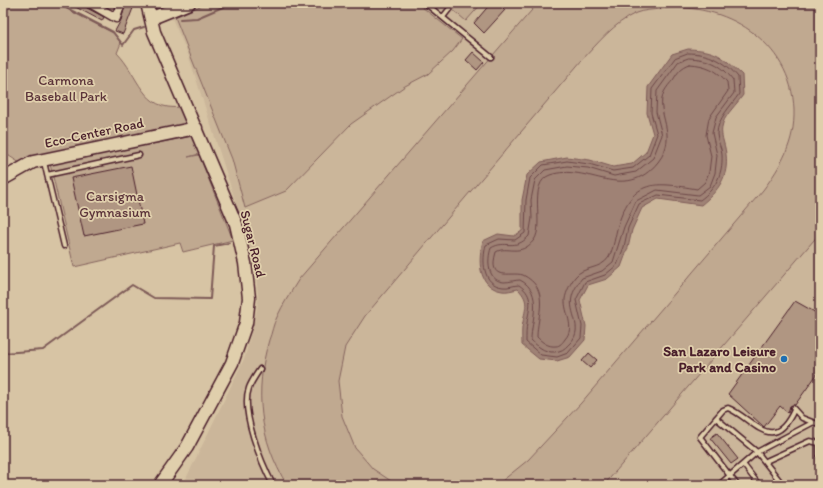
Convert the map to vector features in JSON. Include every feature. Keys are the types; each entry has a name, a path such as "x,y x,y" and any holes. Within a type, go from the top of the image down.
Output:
{"main road":[{"path":"152,18 189,3"},
{"name":"Sugar Road","path":"149,4 154,32 236,224 247,276 248,311 239,346 232,363 187,447 160,485"},
{"name":"Eco-Center Road","path":"3,179 34,162 196,128"}],"street":[{"path":"90,3 116,18 121,3"}],"lane":[{"path":"425,3 491,57"},
{"path":"443,17 454,3"},
{"path":"47,176 139,155"},
{"path":"44,160 64,246"},
{"path":"260,369 249,389 247,403 257,451 273,485"},
{"path":"737,485 700,438 723,410 728,408 762,431 769,432 782,427 794,409 812,423 820,425"},
{"path":"716,418 757,452 783,485"},
{"path":"719,485 757,452 812,423"},
{"path":"766,462 810,441 819,443 820,485"},
{"path":"743,464 759,485"}],"shaded area":[{"path":"165,3 820,3 820,485 183,485 245,357 257,309 258,297 255,262 188,54"}],"green space":[{"name":"Carmona Baseball Park","path":"3,3 55,3 113,33 121,43 117,53 149,98 158,104 168,107 181,107 188,124 23,165 3,152"},
{"path":"207,3 417,3 462,39 453,51 428,74 405,86 351,124 286,191 245,208 232,159 175,17"},
{"path":"458,3 482,3 466,21 452,9"},
{"path":"538,3 820,3 820,233 604,485 494,485 502,481 528,460 581,403 763,190 776,172 786,153 794,122 794,110 790,86 781,64 768,46 750,31 730,19 708,11 684,8 660,9 636,13 613,28 582,60 365,316 345,347 338,381 342,416 355,448 373,469 397,485 287,485 270,450 262,414 261,396 264,359 279,312 299,279"},
{"name":"Carsigma Gymnasium","path":"193,136 199,154 188,157 199,155 233,240 183,252 180,243 74,267 50,164"}],"water":[{"path":"688,49 706,51 718,55 742,75 743,95 727,116 722,127 726,162 724,177 717,189 701,205 658,199 642,208 632,230 628,248 621,267 607,279 588,285 580,300 586,326 585,340 570,357 557,361 539,359 522,345 522,327 526,305 522,293 518,289 504,291 494,288 488,284 484,278 480,264 483,241 498,234 514,236 522,231 522,200 527,175 541,162 567,157 590,160 613,167 632,164 646,152 653,134 647,113 648,87 672,54"}],"building":[{"path":"68,3 83,3 87,8 104,17 102,21"},
{"path":"126,3 135,3 123,34 115,31 121,20"},
{"path":"491,3 498,3 505,10 484,33 474,23"},
{"path":"473,52 484,62 477,70 466,60"},
{"path":"131,166 143,224 84,236 71,178"},
{"name":"San Lazaro Leisure Park and Casino","path":"795,301 820,315 820,370 795,405 790,406 788,413 780,406 764,427 728,394"},
{"path":"589,353 597,360 590,368 582,361"},
{"path":"717,433 738,459 731,464 710,438"}],"waterway":[{"path":"57,3 113,32 123,45 134,30 144,27"},
{"path":"180,19 197,18 232,3"},
{"path":"3,353 43,350 132,285 154,298 210,299 214,246 229,243"}],"place":[{"name":"San Lazaro Leisure Park and Casino","path":"784,359"}]}
